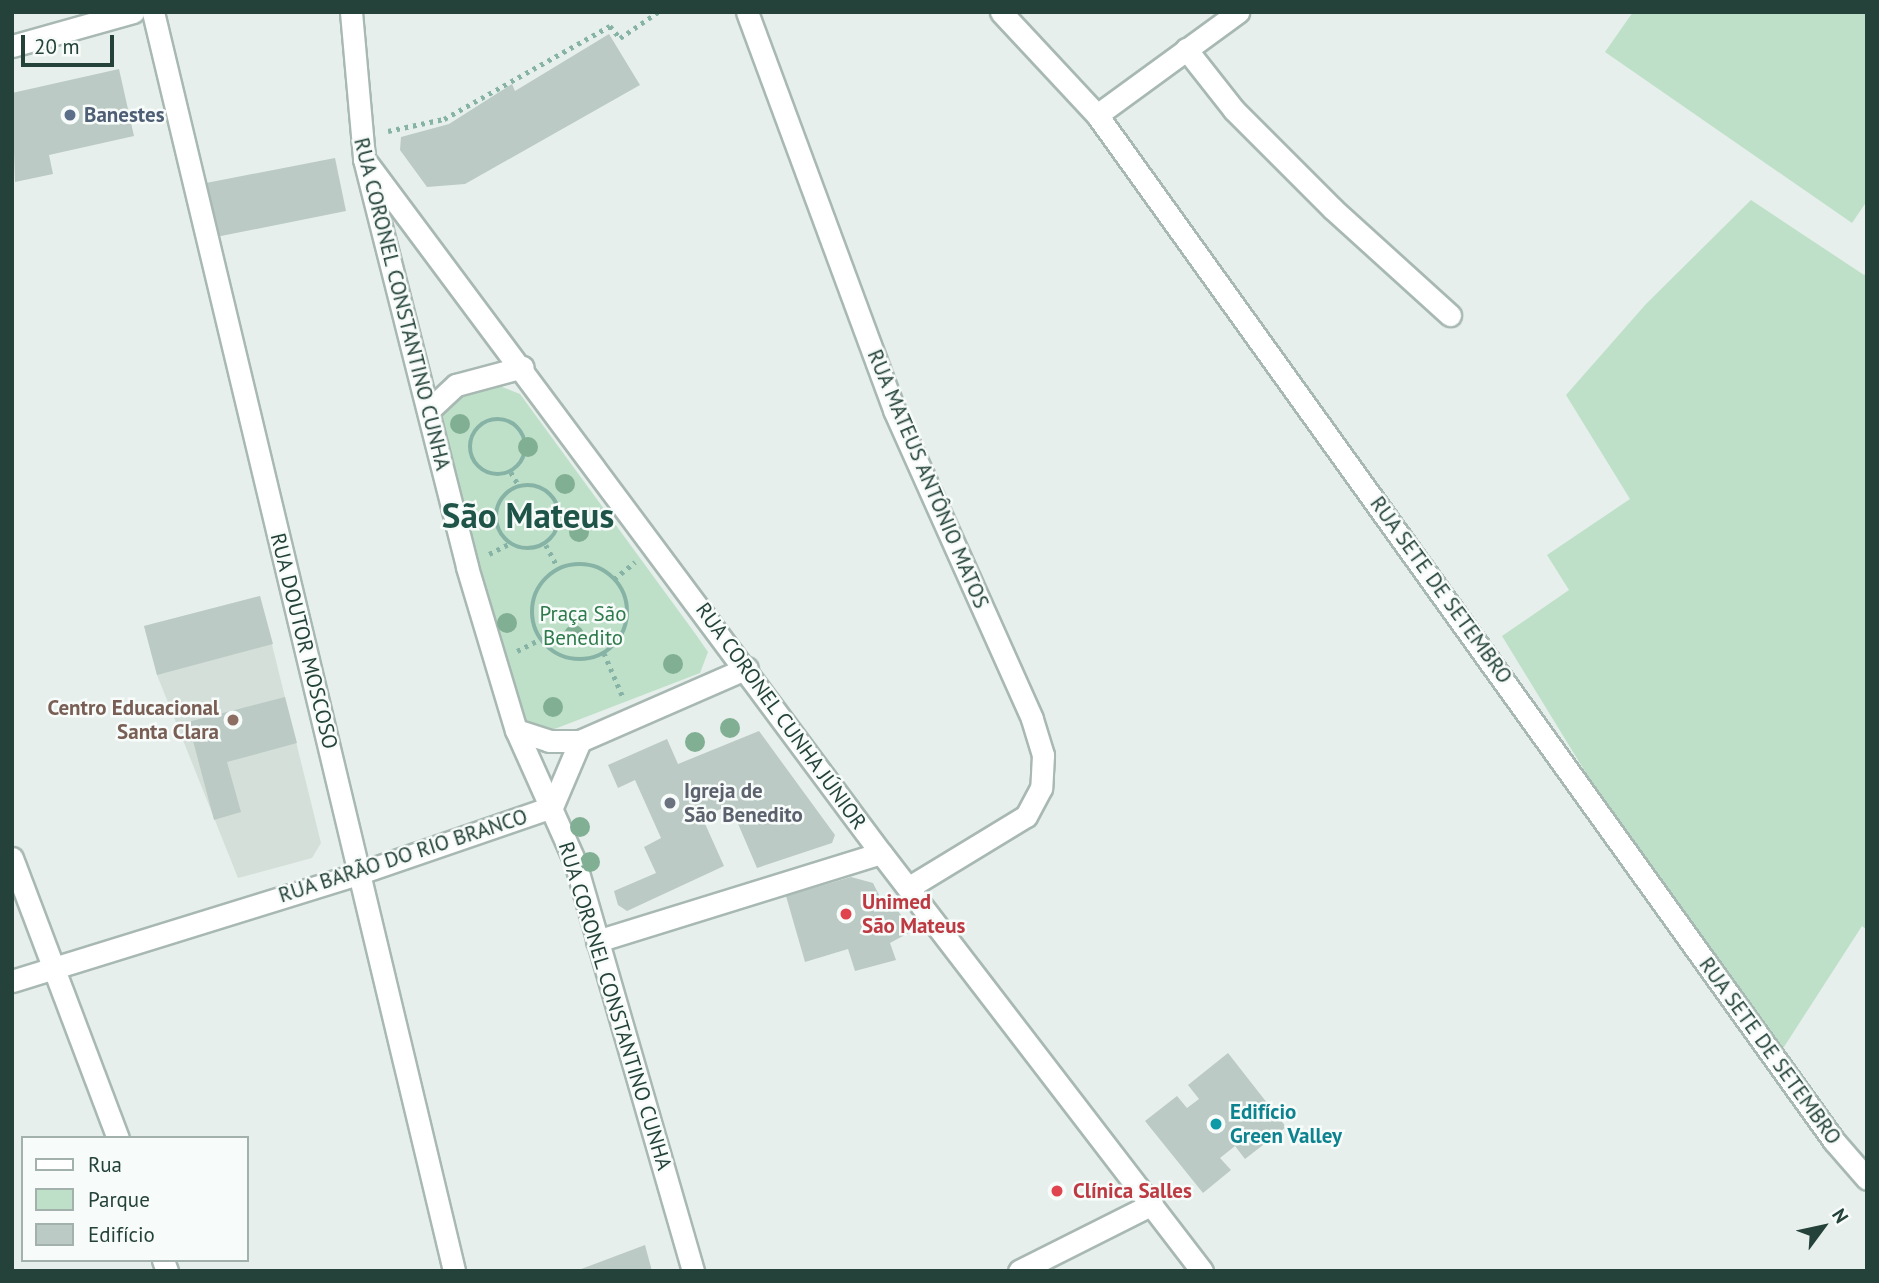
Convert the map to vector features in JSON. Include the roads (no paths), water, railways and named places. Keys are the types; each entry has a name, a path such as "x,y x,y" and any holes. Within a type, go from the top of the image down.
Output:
{"street":[{"path":"12,46 133,12"},
{"name":"RUA DOUTOR MOSCOSO","path":"153,12 454,1271"},
{"name":"RUA CORONEL CONSTANTINO CUNHA","path":"351,12 359,137 467,566 516,730 575,862 693,1271"},
{"name":"RUA MATEUS ANTÔNIO MATOS","path":"747,12 894,410 1032,719 1043,755 1041,788 1026,816 909,887"},
{"name":"RUA SETE DE SETEMBRO","path":"1001,12 1097,116 1834,1141 1867,1179"},
{"path":"1097,116 1238,12"},
{"path":"1186,49 1234,110 1333,209 1450,315"},
{"name":"RUA CORONEL CUNHA JÚNIOR","path":"364,159 747,668 881,853 1202,1271"},
{"path":"429,410 456,385 474,377 523,368"},
{"path":"516,730 549,741 580,741 747,668"},
{"name":"RUA BARÃO DO RIO BRANCO","path":"12,981 360,873 552,807 580,741"},
{"path":"597,941 881,853"},
{"path":"12,858 117,1136"},
{"path":"1019,1271 1152,1204"}],"place":[{"name":"Banestes","path":"70,115"},
{"name":"Centro Educacional Santa Clara","path":"233,720"},
{"name":"Igreja de São Benedito","path":"670,803"},
{"name":"Unimed São Mateus","path":"846,914"},
{"name":"Edifício Green Valley","path":"1216,1124"},
{"name":"Clínica Salles","path":"1057,1191"}],"district":[{"name":"São Mateus","path":"528,515"}],"park label":[{"name":"Praça São Benedito","path":"583,626"}]}
